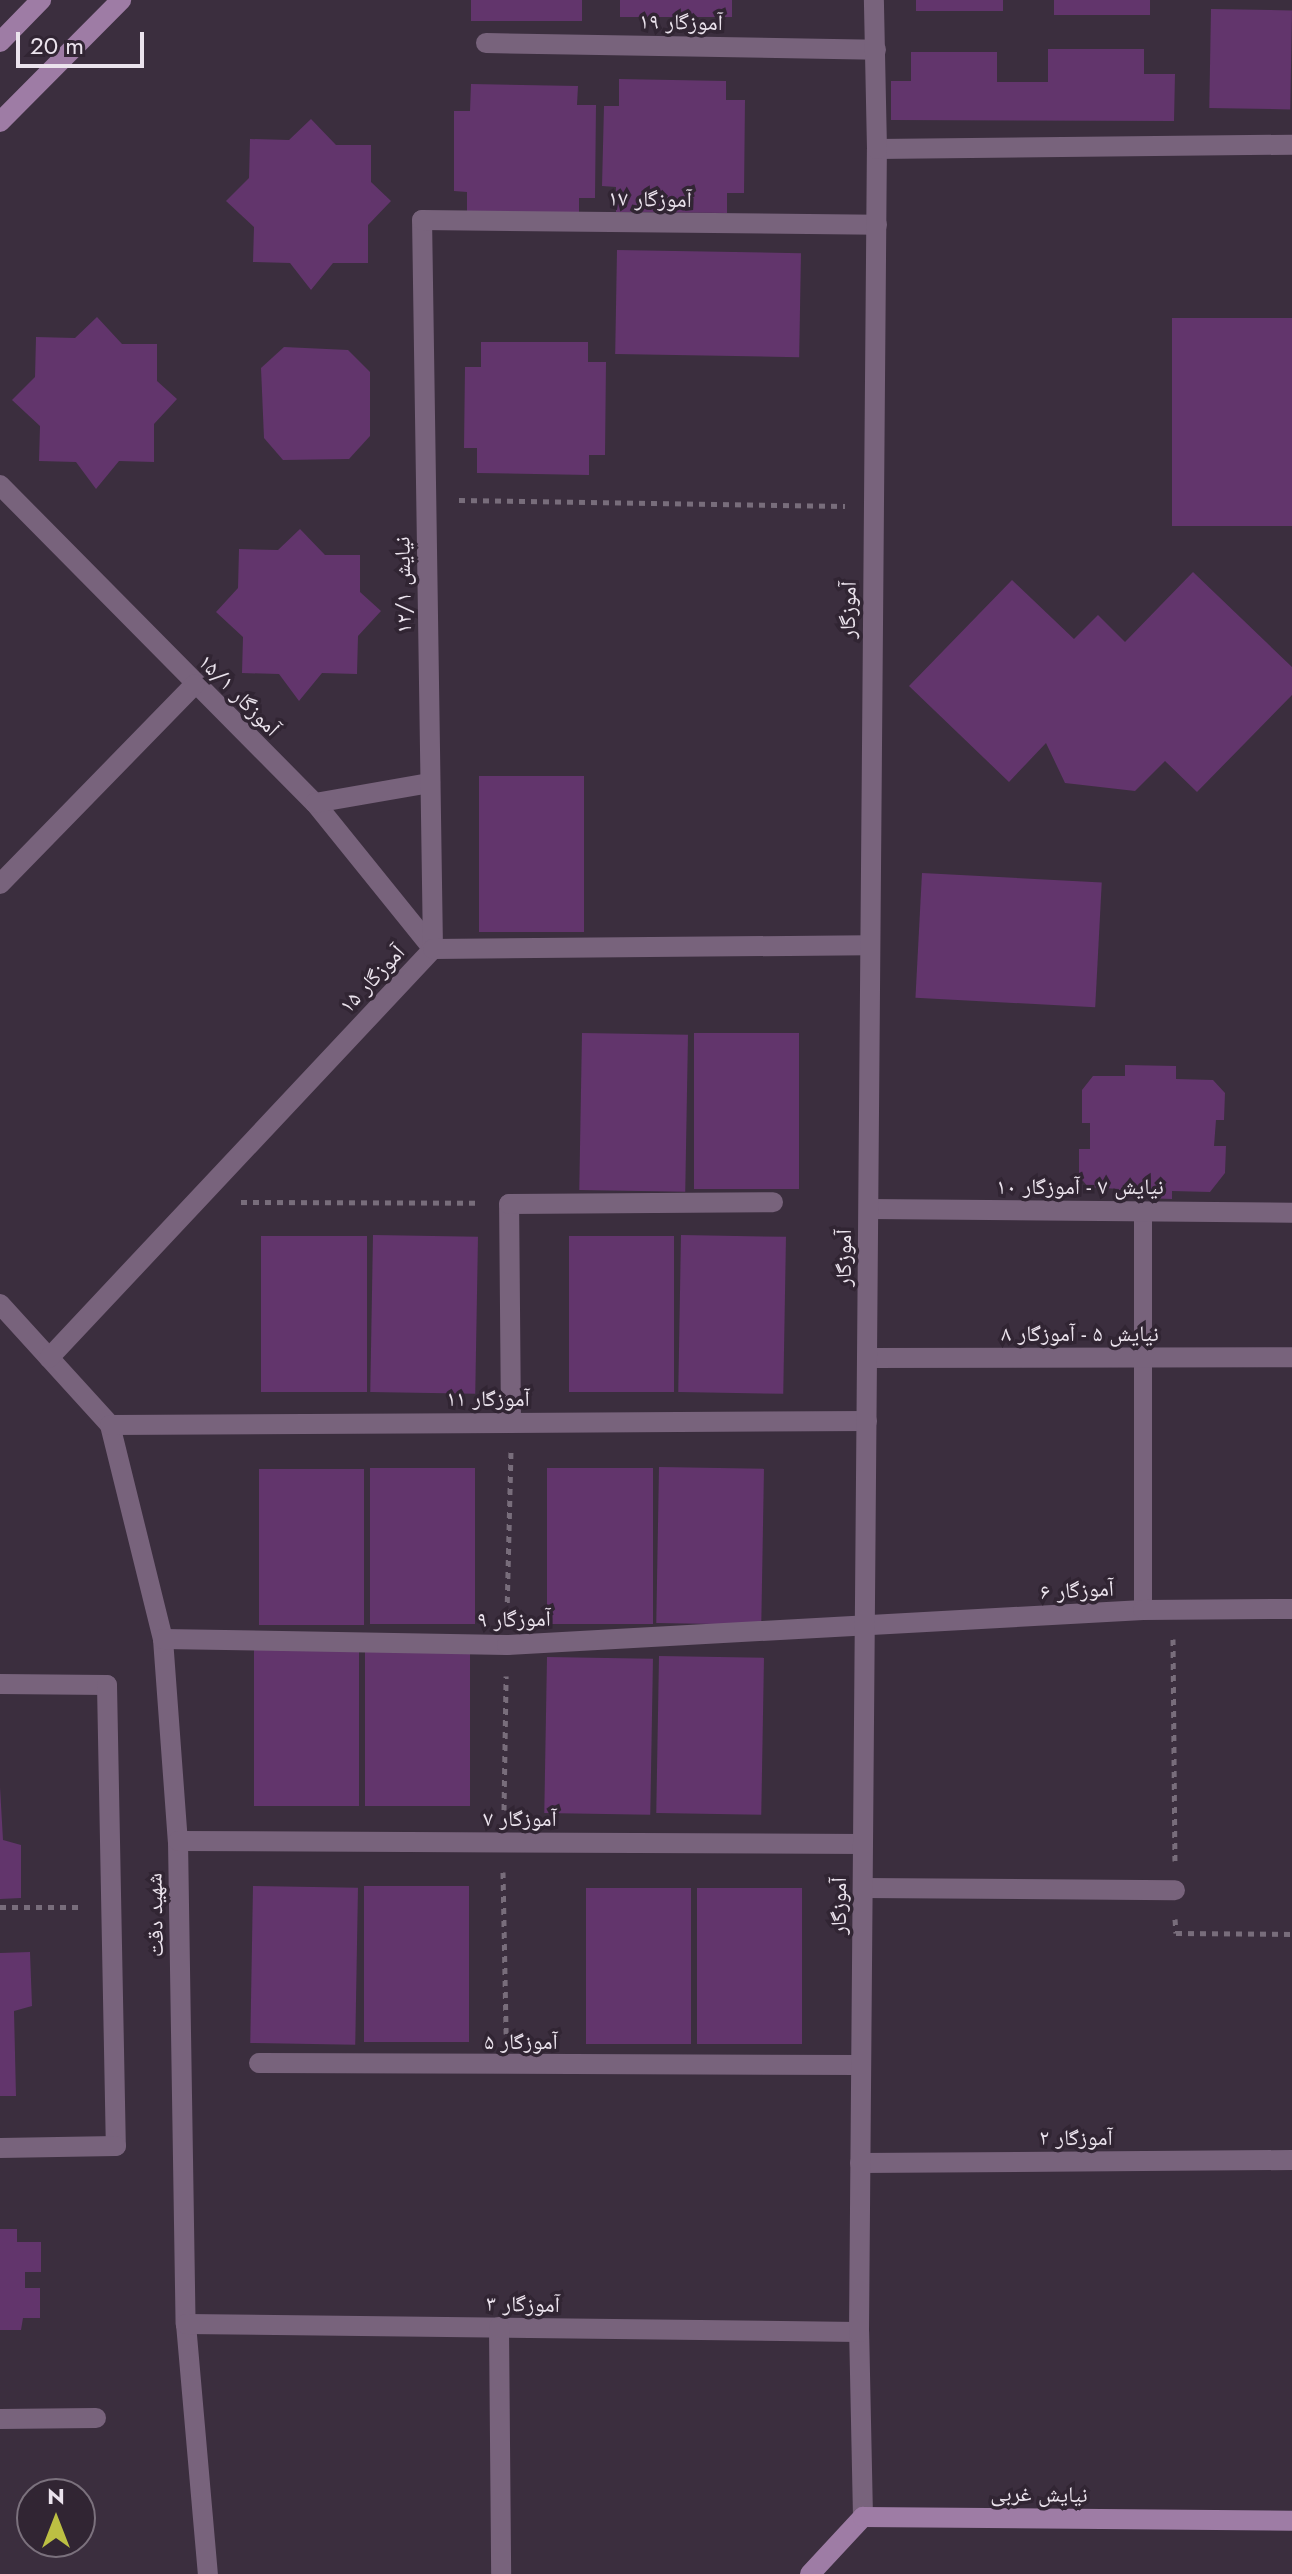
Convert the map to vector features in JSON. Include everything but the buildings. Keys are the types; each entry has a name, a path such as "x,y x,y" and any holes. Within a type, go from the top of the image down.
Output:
{"street":[{"path":"0,42 41,0"},
{"path":"0,122 121,0"},
{"name":"آموزگار","path":"863,2517 859,2332 869,1209 867,945 877,225 874,0"},
{"name":"آموزگار ۱۹","path":"486,43 876,50"},
{"path":"877,149 1292,145"},
{"name":"آموزگار ۱۷","path":"422,220 877,225"},
{"name":"نیایش ۱۲/۱","path":"422,220 433,949"},
{"name":"آموزگار ۱۵/۱","path":"0,485 315,803 433,949"},
{"path":"0,884 195,684"},
{"path":"315,803 430,783"},
{"name":"آموزگار ۱۵","path":"49,1358 200,1202 433,949 867,945"},
{"path":"511,1423 509,1204 773,1202"},
{"name":"نیایش ۷ - آموزگار ۱۰","path":"869,1209 1292,1213"},
{"name":"شهید دقت","path":"0,1304 110,1425 163,1639 178,1841 186,2324 208,2574"},
{"name":"نیایش ۵ - آموزگار ۸","path":"867,1358 1292,1357"},
{"name":"آموزگار ۱۱","path":"110,1425 867,1421"},
{"name":"آموزگار ۶","path":"865,1626 1143,1610 1292,1609"},
{"name":"آموزگار ۹","path":"163,1639 507,1645 865,1626"},
{"path":"0,1684 107,1685 116,2146 0,2148"},
{"name":"آموزگار ۷","path":"178,1841 863,1844"},
{"path":"863,1888 1175,1890"},
{"name":"آموزگار ۵","path":"259,2063 861,2065"},
{"name":"آموزگار ۲","path":"860,2163 1292,2160"},
{"name":"آموزگار ۳","path":"186,2324 859,2332"},
{"path":"499,2327 501,2574"},
{"path":"0,2419 96,2418"},
{"path":"810,2574 863,2517"},
{"name":"نیایش غربی","path":"863,2517 1292,2521"}],"lane":[{"path":"1143,1212 1143,1610"}],"path":[{"path":"426,499 873,506"},
{"path":"200,1202 509,1204"},
{"path":"506,2066 503,1843 511,1423"},
{"path":"1172,1610 1176,1933 1292,1934"},
{"path":"0,1907 110,1907"}]}
